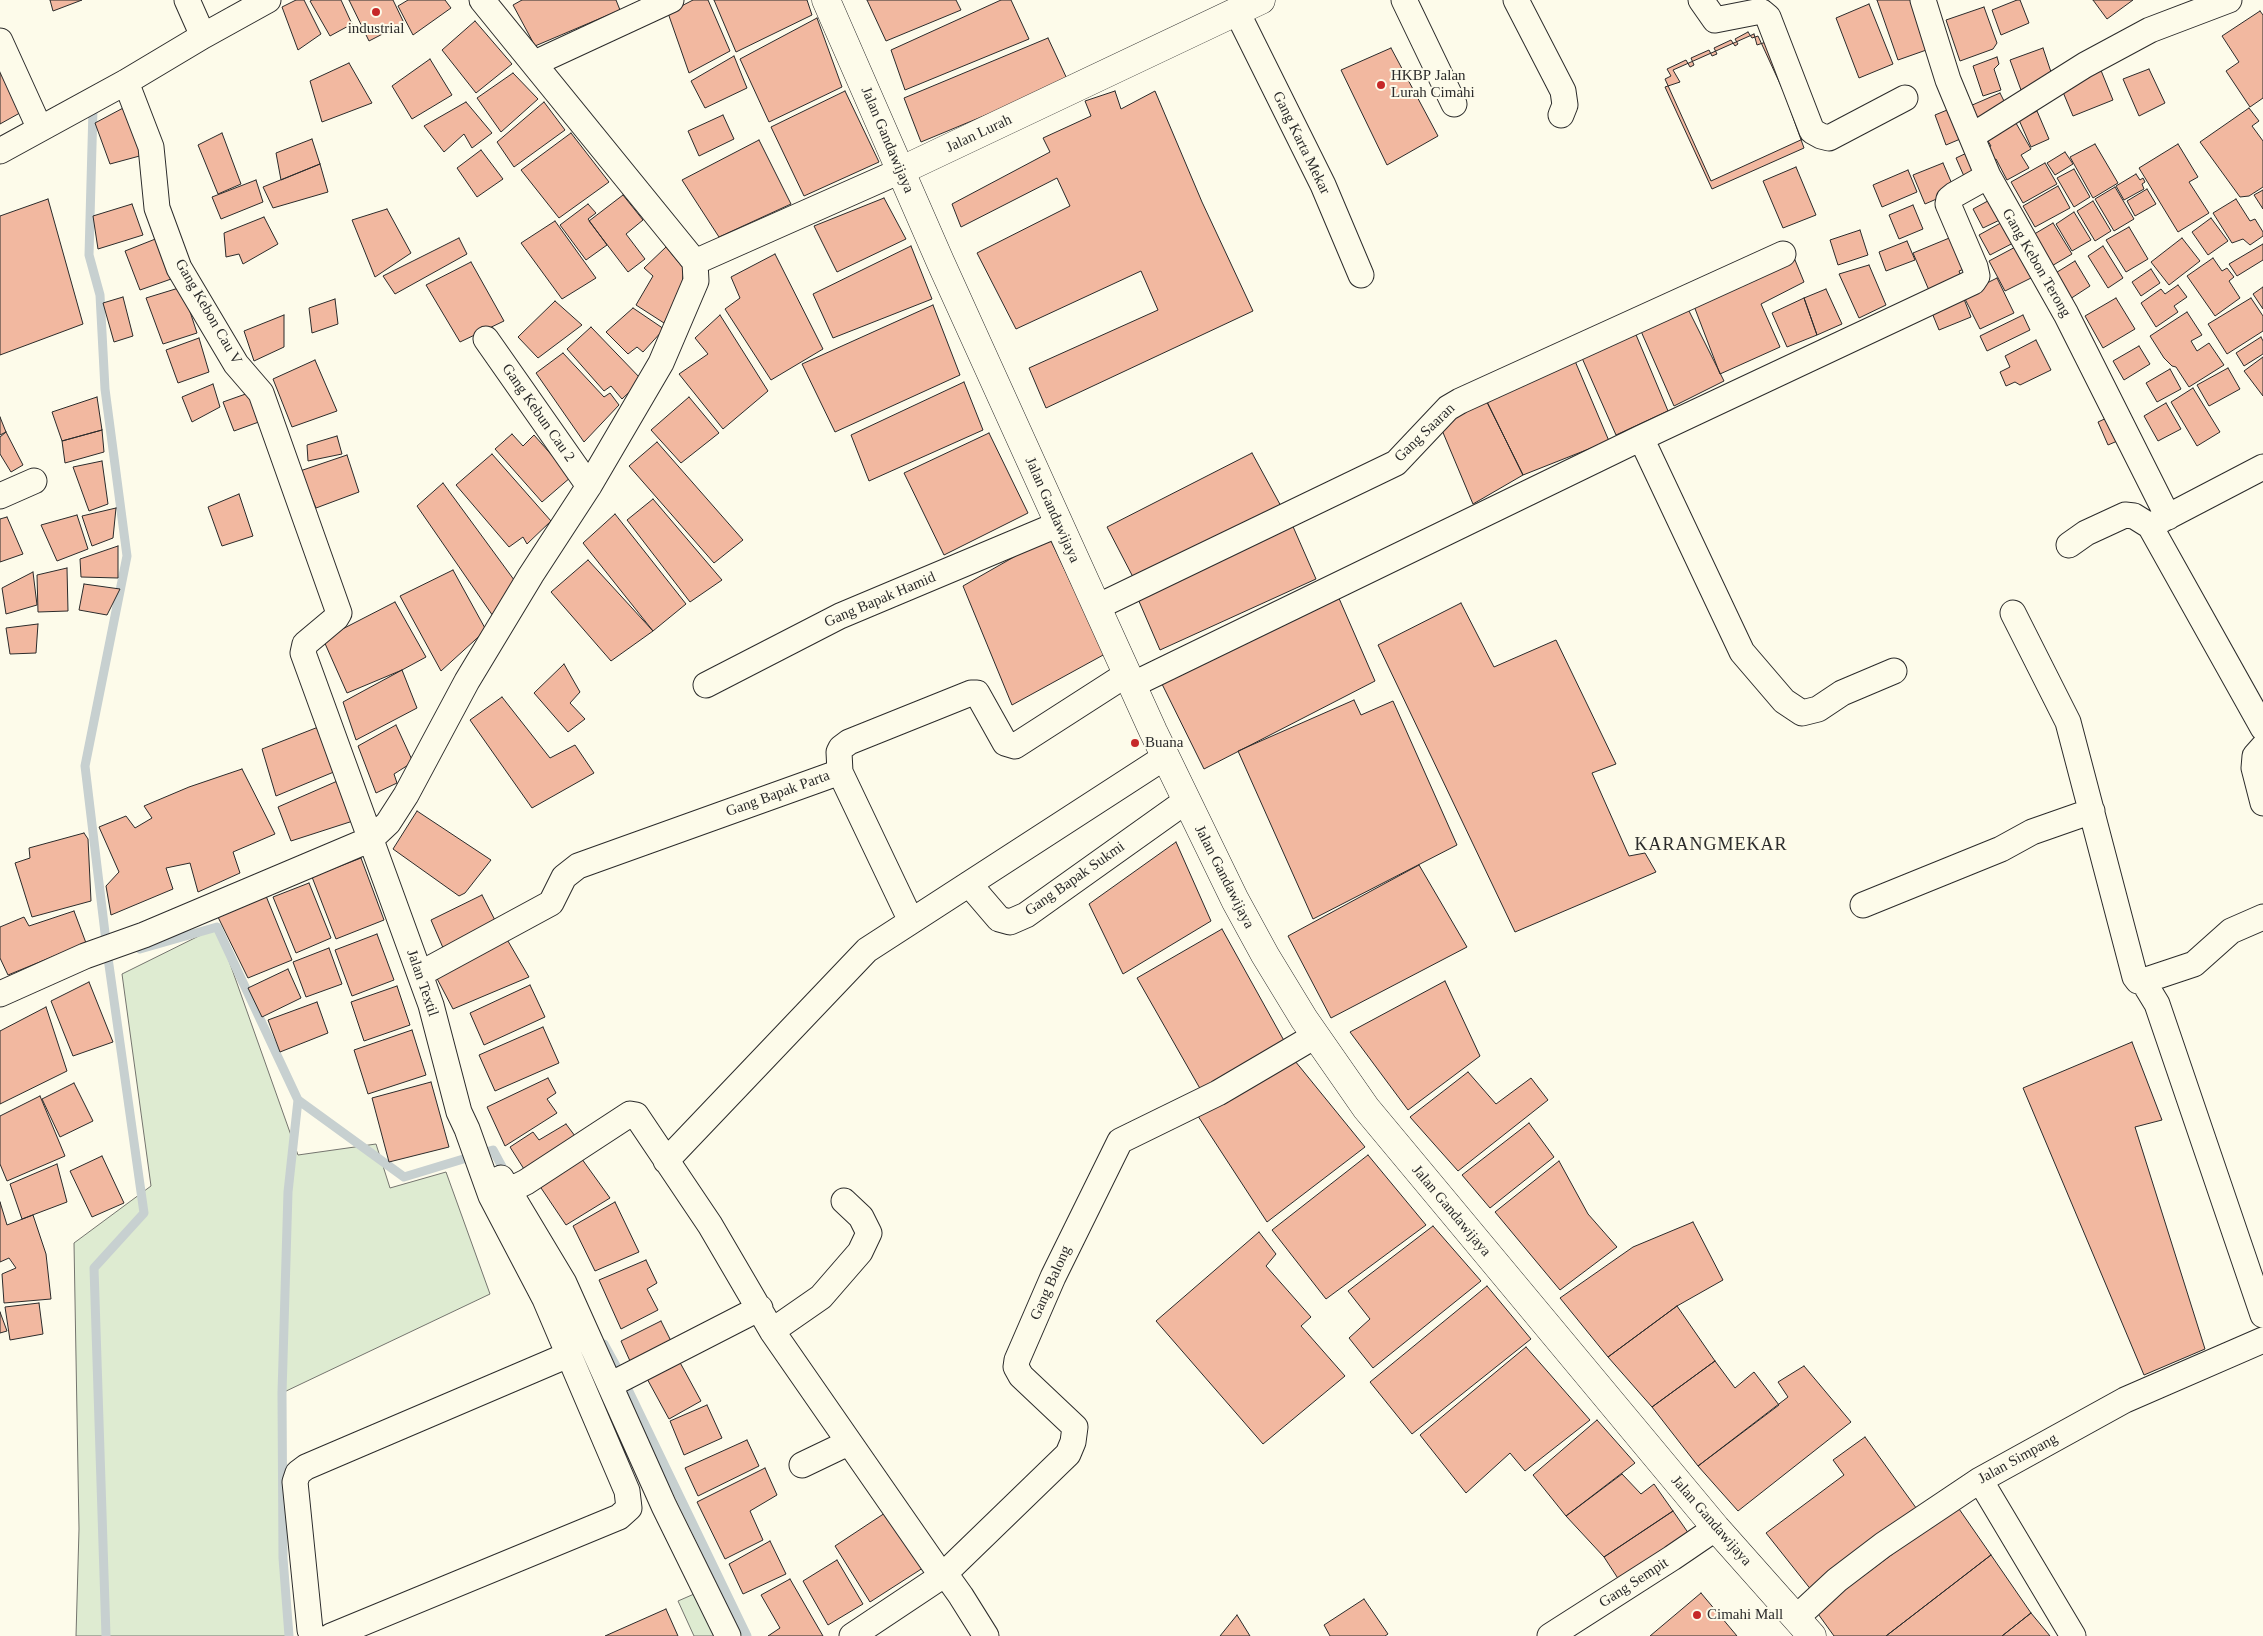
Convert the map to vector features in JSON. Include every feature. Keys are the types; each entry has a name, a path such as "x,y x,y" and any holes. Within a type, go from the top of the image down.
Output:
{"main road":[{"name":"Jalan Gandawijaya","path":"826,0 900,171 1096,607 1186,801 1264,955 1315,1036 1366,1108 1716,1528 1804,1627"},
{"name":"Jalan Lurah","path":"900,171 1261,0"}],"street":[{"path":"188,0 203,36"},
{"path":"0,151 126,82 268,0"},
{"path":"0,994 85,956 144,935 371,840 388,823 406,795 467,681 531,575 589,486 661,363 696,281 695,262 482,0"},
{"path":"535,63 671,0"},
{"path":"1404,0 1454,104"},
{"path":"1516,0 1563,91 1565,105 1561,115"},
{"path":"1701,0 1715,20 1756,12 1762,12 1768,17 1812,131 1821,136 1829,138 1905,98"},
{"name":"Gang Kebon Terong","path":"1923,0 1948,80 1988,176 2066,314 2159,521 2263,728"},
{"path":"1972,136 2085,65 2142,34 2229,0"},
{"name":"Gang Karta Mekar","path":"1237,12 1323,185 1361,275"},
{"path":"0,41 40,129"},
{"name":"Gang Kebon Cau V","path":"126,82 151,147 157,208 179,268 236,364 261,393"},
{"name":"Jalan Lurah","path":"695,262 900,171"},
{"path":"1130,679 1973,282 1977,276 1975,267 1948,204 1949,199 1988,176"},
{"name":"Gang Saaran","path":"1096,607 1396,463 1448,408 1460,401 1784,254"},
{"name":"Gang Kebun Cau 2","path":"486,339 589,486"},
{"name":"Jalan Textil","path":"261,393 339,613 336,618 305,644 303,652 431,1004 459,1112 467,1129"},
{"path":"1641,438 1742,652 1784,701 1802,713 1818,709 1842,693 1894,672"},
{"path":"2068,545 2125,515 2159,521 2263,467"},
{"path":"0,496 34,481"},
{"name":"Gang Bapak Hamid","path":"706,685 840,616 1059,524"},
{"path":"2013,613 2068,722 2135,977 2138,981 2143,982 2194,964 2231,931 2263,917"},
{"name":"Gang Bapak Parta","path":"420,974 551,903 564,877 578,866 840,772 839,752 848,742 964,695 977,693 1005,743 1015,746 1130,679"},
{"path":"2263,747 2255,756 2254,768 2263,802"},
{"path":"666,1161 867,950 1165,757"},
{"path":"840,772 911,921"},
{"name":"Gang Bapak Sukmi","path":"969,884 999,919 1010,922 1026,914 1186,801"},
{"path":"1863,905 2001,849 2032,832 2092,811"},
{"path":"2143,982 2157,1004 2263,1315"},
{"name":"Gang Balong","path":"942,1576 1068,1454 1073,1442 1075,1427 1021,1376 1016,1367 1017,1360 1053,1277 1120,1141 1218,1093 1315,1036"},
{"path":"508,1191 526,1182 630,1114 636,1115 710,1225 772,1331 942,1576 951,1582 961,1596 986,1636"},
{"path":"467,1129 483,1148 564,1283 664,1506 728,1636"},
{"path":"331,1636 619,1516 629,1508 627,1491 545,1299 491,1196 467,1129"},
{"path":"772,1331 821,1297 860,1252 869,1233 861,1217 844,1201"},
{"path":"610,1385 760,1308"},
{"name":"Jalan Simpang","path":"1804,1627 1837,1580 1883,1545 1980,1480 2124,1400 2263,1340"},
{"path":"314,1636 310,1630 295,1482 298,1473 306,1467 568,1355"},
{"path":"802,1465 848,1443"},
{"path":"1980,1480 2073,1636"},
{"name":"Gang Sempit","path":"1550,1636 1716,1528"},
{"path":"852,1636 942,1576"}],"green space":[{"path":"217,927 298,1155 376,1144 390,1188 446,1172 490,1294 282,1393 283,1558 289,1636 76,1636 79,1529 74,1243 151,1186 122,974"},
{"path":"701,1591 723,1636 694,1636 678,1601"}],"building":[{"path":"50,0 82,0 53,11"},
{"path":"296,0 304,0 321,34 298,50 282,7"},
{"path":"341,0 352,24 330,36 310,1"},
{"name":"industrial","path":"349,0 393,0 404,23 369,41"},
{"path":"408,0 445,0 451,8 413,35 398,6"},
{"path":"522,0 616,0 620,10 535,46 513,5"},
{"path":"693,0 708,0 730,51 689,73 668,13"},
{"path":"714,0 807,0 812,15 736,52"},
{"path":"867,0 956,0 961,10 886,41"},
{"path":"1001,0 1011,0 1029,39 905,90 891,50"},
{"path":"1877,0 1915,0 1932,48 1898,60"},
{"path":"2020,0 2029,23 2001,35 1992,10"},
{"path":"2093,0 2133,0 2107,19"},
{"path":"1869,4 1893,64 1859,78 1836,18"},
{"path":"1984,7 1997,43 1993,49 1960,61 1946,20"},
{"path":"2260,11 2263,15 2263,98 2250,107 2226,71 2239,62 2222,36"},
{"path":"817,18 842,87 769,122 740,59"},
{"path":"475,21 512,64 476,93 442,50"},
{"path":"1748,32 1752,38 1758,36 1805,138 1711,181 1665,79 1671,76 1667,69 1686,60 1690,67 1694,65 1691,58 1709,50 1712,56 1717,54 1714,48 1731,40 1735,46 1738,44 1735,39"},
{"path":"1754,34 1757,45 1766,42 1804,148 1712,189 1665,87 1680,82 1673,70"},
{"path":"1048,38 1068,81 921,142 904,98"},
{"path":"1391,48 1438,136 1387,165 1341,70"},
{"path":"2043,48 2053,78 2021,90 2010,60"},
{"path":"0,54 27,109 0,124"},
{"path":"734,56 747,88 705,108 691,81"},
{"path":"1997,57 1999,64 1994,69 2001,90 1983,96 1973,66"},
{"path":"430,59 452,95 412,119 392,86"},
{"path":"349,63 372,103 322,122 310,81"},
{"path":"2100,68 2113,100 2073,116 2060,85"},
{"path":"2149,69 2165,103 2139,116 2123,79"},
{"path":"513,73 538,99 501,132 477,98"},
{"path":"845,91 879,162 804,196 771,127"},
{"path":"1115,91 1121,109 1155,91 1202,202 1253,311 1046,408 1029,368 1158,310 1141,271 1016,329 977,253 1070,206 1057,178 961,227 952,204 1050,152 1043,138 1091,116 1085,101"},
{"path":"2000,93 2007,107 1976,121 1970,106"},
{"path":"466,102 492,133 472,148 464,134 444,152 424,126"},
{"path":"544,102 565,130 514,167 497,142"},
{"path":"125,107 147,154 110,164 95,123"},
{"path":"1952,108 1965,137 1946,145 1935,115"},
{"path":"2249,108 2259,121 2252,126 2263,141 2263,187 2249,196 2240,197 2200,142"},
{"path":"2037,111 2049,139 2031,147 2019,120"},
{"path":"723,115 734,139 699,156 688,131"},
{"path":"2013,118 2031,149 2021,155 2029,168 2007,180 1996,159 1992,161 1986,149 1991,146 1984,134"},
{"path":"222,133 241,184 218,194 198,145"},
{"path":"571,133 609,182 559,218 521,170"},
{"path":"312,139 320,164 281,180 276,153"},
{"path":"759,140 791,204 719,237 682,180"},
{"path":"2095,144 2118,183 2093,198 2070,157"},
{"path":"2178,144 2198,177 2189,182 2209,213 2178,232 2139,168"},
{"path":"481,150 503,179 477,197 457,168"},
{"path":"1971,151 1982,176 1967,183 1956,158"},
{"path":"2065,152 2073,164 2055,175 2047,163"},
{"path":"1943,163 1955,191 1925,204 1913,175"},
{"path":"2045,163 2057,184 2023,203 2011,182"},
{"path":"320,164 328,192 273,208 263,187"},
{"path":"1796,167 1816,215 1783,228 1763,181"},
{"path":"2074,169 2090,197 2074,207 2057,178"},
{"path":"1908,170 1917,192 1882,207 1873,185"},
{"path":"2136,174 2140,180 2143,178 2145,182 2142,184 2144,189 2124,200 2116,186"},
{"path":"256,180 263,202 221,219 212,197"},
{"path":"2058,186 2070,208 2035,227 2023,206"},
{"path":"2115,187 2134,219 2114,231 2095,199"},
{"path":"2147,189 2156,204 2135,216 2127,201"},
{"path":"2263,190 2263,209 2254,195"},
{"path":"623,195 643,220 626,234 645,259 628,272 589,221"},
{"path":"1997,196 2008,216 1983,228 1973,209"},
{"path":"884,198 906,239 837,272 814,226"},
{"path":"48,199 83,324 0,355 0,216"},
{"path":"2236,199 2250,221 2255,219 2263,232 2263,236 2250,245 2243,239 2232,243 2213,213"},
{"path":"2093,201 2111,231 2095,241 2077,211"},
{"path":"132,204 143,235 98,249 93,216"},
{"path":"588,204 596,213 588,219 607,245 586,260 560,225"},
{"path":"1913,205 1923,229 1899,239 1889,215"},
{"path":"387,209 411,253 375,277 352,220"},
{"path":"2074,212 2091,240 2072,251 2056,224"},
{"path":"264,217 278,244 243,264 239,254 226,257 224,233"},
{"path":"2211,218 2228,241 2208,255 2192,232"},
{"path":"2008,219 2019,240 1990,255 1979,235"},
{"path":"555,221 596,278 562,299 521,243"},
{"path":"2053,223 2072,254 2050,267 2031,236"},
{"path":"2129,227 2148,259 2126,272 2106,240"},
{"path":"1860,230 1868,255 1838,265 1830,240"},
{"path":"1959,234 1972,266 1959,271 1963,281 1931,295 1913,253"},
{"path":"163,236 174,278 140,290 125,251"},
{"path":"459,238 467,254 395,294 383,276"},
{"path":"2182,238 2200,261 2169,285 2151,262"},
{"path":"1907,241 1915,260 1886,271 1879,252"},
{"path":"2021,244 2037,275 2005,291 1989,261"},
{"path":"2263,244 2263,260 2237,276 2229,264"},
{"path":"911,246 932,299 833,338 813,294"},
{"path":"2103,246 2123,278 2108,288 2088,256"},
{"path":"666,247 684,269 681,291 664,323 636,305 653,276 644,268"},
{"path":"775,254 823,349 771,380 725,309 740,298 731,277"},
{"path":"2213,258 2222,271 2227,268 2234,277 2229,281 2240,298 2215,316 2187,276"},
{"path":"1795,260 1804,282 1761,304 1780,347 1720,374 1694,306"},
{"path":"2075,261 2090,286 2070,299 2054,274"},
{"path":"471,262 504,321 460,342 426,285"},
{"path":"1869,265 1886,305 1859,318 1839,274"},
{"path":"2151,269 2160,283 2141,296 2132,282"},
{"path":"1997,278 2014,313 1980,329 1963,295"},
{"path":"2178,285 2187,297 2174,306 2178,312 2156,327 2141,303 2161,289 2165,294"},
{"path":"182,287 197,333 163,344 146,298"},
{"path":"2263,287 2263,309 2253,294"},
{"path":"1826,289 1842,324 1817,335 1804,298"},
{"path":"1962,294 1971,317 1939,330 1930,308"},
{"path":"123,297 133,336 114,342 103,303"},
{"path":"1804,298 1817,335 1787,347 1772,313"},
{"path":"2116,298 2135,329 2103,348 2085,316"},
{"path":"2251,298 2263,316 2263,331 2227,354 2208,324"},
{"path":"335,299 338,324 312,333 309,308"},
{"path":"555,301 582,325 538,358 518,337"},
{"path":"933,305 960,375 835,432 802,364"},
{"path":"1687,307 1724,381 1674,406 1640,329"},
{"path":"633,308 664,329 643,352 637,347 628,354 606,332"},
{"path":"2187,312 2202,335 2191,341 2197,351 2209,343 2224,365 2189,387 2176,367 2172,366 2164,358 2150,336"},
{"path":"284,315 284,347 254,361 244,331"},
{"path":"720,315 768,391 723,429 679,374 708,354 695,338"},
{"path":"2023,315 2030,330 1987,351 1980,336"},
{"path":"591,327 642,380 622,399 611,386 604,391 567,349"},
{"path":"1634,330 1668,411 1616,435 1582,358"},
{"path":"2261,337 2263,341 2263,354 2244,366 2236,353"},
{"path":"199,338 209,372 178,383 166,350"},
{"path":"2036,340 2051,370 2020,385 2015,382 2006,386 2000,372 2010,367 2005,356"},
{"path":"2139,346 2150,364 2124,380 2113,361"},
{"path":"563,353 604,397 610,393 619,405 584,442 536,373"},
{"path":"2263,357 2263,396 2244,371"},
{"path":"315,360 337,411 292,427 273,379"},
{"path":"1575,361 1609,441 1523,475 1487,402"},
{"path":"2228,368 2240,389 2209,406 2197,385"},
{"path":"2170,369 2181,389 2157,402 2146,383"},
{"path":"964,382 983,430 869,481 851,435"},
{"path":"213,384 220,407 192,422 182,397"},
{"path":"2193,388 2220,432 2197,446 2171,402"},
{"path":"257,390 267,419 234,431 223,402"},
{"path":"97,397 102,430 62,441 52,412"},
{"path":"689,397 719,433 681,463 651,430"},
{"path":"1487,402 1523,475 1473,504 1439,423"},
{"path":"2166,403 2181,429 2158,441 2144,416"},
{"path":"2111,416 2122,439 2108,445 2098,422"},
{"path":"0,417 6,432 0,435"},
{"path":"102,430 104,452 65,463 62,441"},
{"path":"6,432 23,465 11,472 0,454 0,437"},
{"path":"989,433 1028,513 944,555 904,473"},
{"path":"512,434 523,446 534,435 571,477 542,502 495,449"},
{"path":"337,436 342,454 308,461 307,445"},
{"path":"657,442 743,540 714,563 629,466"},
{"path":"1252,453 1282,508 1133,577 1107,527"},
{"path":"492,454 551,521 527,544 523,537 509,547 456,485"},
{"path":"347,455 359,492 316,508 300,471"},
{"path":"102,461 108,504 89,511 73,467"},
{"path":"443,483 520,588 493,616 417,506"},
{"path":"239,494 253,536 222,546 208,507"},
{"path":"653,499 722,580 690,602 627,520"},
{"path":"116,508 113,538 92,546 82,516"},
{"path":"615,514 686,604 653,631 583,543"},
{"path":"77,515 88,549 57,561 41,525"},
{"path":"7,517 23,554 0,562 0,519"},
{"path":"1291,522 1316,579 1160,650 1135,592"},
{"path":"1049,537 1105,654 1012,705 963,586"},
{"path":"118,546 118,578 81,577 80,559"},
{"path":"588,560 653,631 611,661 551,592"},
{"path":"67,568 68,611 38,612 37,575"},
{"path":"453,570 486,630 441,671 400,596"},
{"path":"33,572 37,605 6,614 2,588"},
{"path":"84,584 120,589 107,615 79,610"},
{"path":"1338,596 1375,681 1204,769 1160,680"},
{"path":"395,602 426,657 402,670 347,693 323,639"},
{"path":"1461,603 1494,667 1556,640 1616,764 1592,773 1629,856 1645,853 1656,872 1515,932 1378,645"},
{"path":"38,624 36,653 10,654 6,628"},
{"path":"564,664 580,692 570,703 585,719 568,732 534,693"},
{"path":"402,670 417,708 356,740 343,702"},
{"path":"502,697 550,758 575,745 594,773 532,808 470,720"},
{"path":"1354,700 1361,715 1393,701 1457,845 1313,919 1238,751"},
{"path":"326,724 341,769 276,796 262,749"},
{"path":"396,725 413,762 394,774 397,783 376,793 358,746"},
{"path":"242,769 275,834 233,852 240,873 198,892 190,863 166,868 173,889 111,915 106,886 119,872 99,827 126,816 135,828 152,818 144,806 189,787"},
{"path":"342,779 356,820 291,841 278,807"},
{"path":"417,811 491,860 465,893 459,896 393,849"},
{"path":"84,833 88,839 91,901 32,917 15,863 30,858 29,848"},
{"path":"1176,842 1211,921 1123,974 1089,904"},
{"path":"361,858 384,920 336,939 312,877"},
{"path":"1419,865 1467,947 1331,1018 1288,936"},
{"path":"309,883 331,938 296,953 273,897"},
{"path":"482,895 499,928 447,957 431,920"},
{"path":"266,896 292,960 248,978 217,915"},
{"path":"74,911 86,943 8,975 0,958 0,927 24,917 29,926"},
{"path":"1222,929 1287,1046 1202,1092 1137,978"},
{"path":"377,934 394,980 352,996 335,950"},
{"path":"505,936 529,977 453,1009 433,971"},
{"path":"329,948 342,984 306,997 293,962"},
{"path":"288,969 301,998 262,1017 248,988"},
{"path":"1445,981 1480,1056 1408,1110 1350,1032"},
{"path":"89,982 113,1042 73,1056 51,1001"},
{"path":"530,985 545,1017 484,1045 470,1013"},
{"path":"397,986 410,1025 364,1041 351,1002"},
{"path":"317,1002 328,1033 280,1052 268,1020"},
{"path":"46,1007 67,1071 0,1104 0,1031"},
{"path":"543,1027 559,1063 495,1091 479,1055"},
{"path":"412,1030 426,1075 368,1094 354,1050"},
{"path":"2132,1042 2162,1120 2135,1127 2205,1349 2144,1375 2023,1088"},
{"path":"1295,1061 1365,1147 1267,1222 1194,1110"},
{"path":"1468,1072 1496,1104 1531,1078 1548,1100 1458,1171 1410,1117"},
{"path":"548,1078 556,1093 547,1099 557,1113 505,1146 487,1107"},
{"path":"431,1082 449,1147 389,1162 372,1098"},
{"path":"74,1083 93,1121 60,1137 42,1099"},
{"path":"40,1096 65,1156 7,1181 0,1164 0,1116"},
{"path":"1529,1123 1554,1157 1490,1208 1462,1175"},
{"path":"566,1124 581,1144 529,1177 510,1147 533,1132 539,1140"},
{"path":"579,1155 610,1198 566,1225 537,1182"},
{"path":"1368,1155 1426,1225 1326,1299 1272,1230"},
{"path":"102,1156 124,1203 92,1217 70,1171"},
{"path":"1559,1161 1588,1214 1617,1247 1560,1290 1495,1212"},
{"path":"57,1164 67,1202 22,1219 10,1184"},
{"path":"0,1202 7,1225 33,1215 46,1254 51,1299 4,1303 2,1274 16,1268 9,1258 0,1262"},
{"path":"615,1202 639,1252 595,1271 573,1226"},
{"path":"1693,1222 1723,1280 1677,1306 1608,1357 1560,1298 1633,1247"},
{"path":"1433,1226 1481,1281 1373,1368 1349,1338 1370,1319 1348,1291"},
{"path":"1259,1232 1276,1254 1266,1266 1311,1317 1301,1326 1345,1376 1263,1444 1156,1321"},
{"path":"646,1260 657,1283 647,1289 658,1310 621,1329 599,1280"},
{"path":"1487,1286 1531,1339 1412,1434 1370,1382"},
{"path":"39,1303 43,1334 10,1340 5,1307"},
{"path":"1677,1306 1715,1361 1652,1407 1608,1357"},
{"path":"0,1312 7,1331 0,1333"},
{"path":"661,1321 671,1341 630,1361 621,1341"},
{"path":"1526,1347 1590,1420 1525,1471 1510,1453 1466,1493 1420,1435"},
{"path":"677,1357 701,1401 669,1419 645,1375"},
{"path":"1715,1361 1735,1388 1754,1372 1779,1405 1698,1466 1652,1407"},
{"path":"1804,1366 1851,1422 1738,1511 1698,1466 1788,1397 1778,1382"},
{"path":"707,1405 722,1438 684,1455 670,1421"},
{"path":"1597,1420 1635,1463 1566,1516 1533,1475"},
{"path":"1865,1437 1919,1512 1812,1591 1766,1533 1844,1475 1833,1460"},
{"path":"747,1440 759,1466 698,1496 685,1468"},
{"path":"765,1468 777,1495 750,1511 763,1540 725,1559 697,1502"},
{"path":"1622,1474 1641,1494 1654,1484 1673,1511 1604,1557 1566,1516"},
{"path":"1957,1506 1991,1555 1886,1636 1834,1636 1816,1611"},
{"path":"888,1511 926,1566 870,1602 835,1546"},
{"path":"1673,1511 1689,1534 1619,1580 1604,1557"},
{"path":"770,1541 786,1574 743,1594 729,1564"},
{"path":"1991,1555 2031,1613 2002,1636 1886,1636"},
{"path":"837,1560 863,1604 828,1625 803,1581"},
{"path":"790,1579 823,1636 768,1636 780,1628 761,1595"},
{"name":"Cimahi Mall","path":"1701,1593 1737,1636 1650,1636"},
{"path":"1364,1599 1388,1634 1385,1636 1330,1636 1324,1625"},
{"path":"666,1609 678,1636 605,1636"},
{"path":"2031,1613 2050,1636 2002,1636"},
{"path":"1237,1615 1250,1636 1220,1636"}],"waterway":[{"path":"93,109 89,255 100,295 105,389 127,556 85,766 108,958 144,1213 94,1268 106,1636"},
{"path":"140,949 217,927 298,1100 288,1192 282,1393 283,1558 289,1636"},
{"path":"298,1100 404,1177 493,1150 507,1176"},
{"path":"604,1344 621,1375 747,1636"}],"place":[{"name":"industrial","path":"376,12"},
{"name":"HKBP Jalan Lurah Cimahi","path":"1381,85"},
{"name":"Buana","path":"1135,743"},
{"name":"Cimahi Mall","path":"1697,1615"}],"district":[{"name":"KARANGMEKAR","path":"1711,845"}]}
